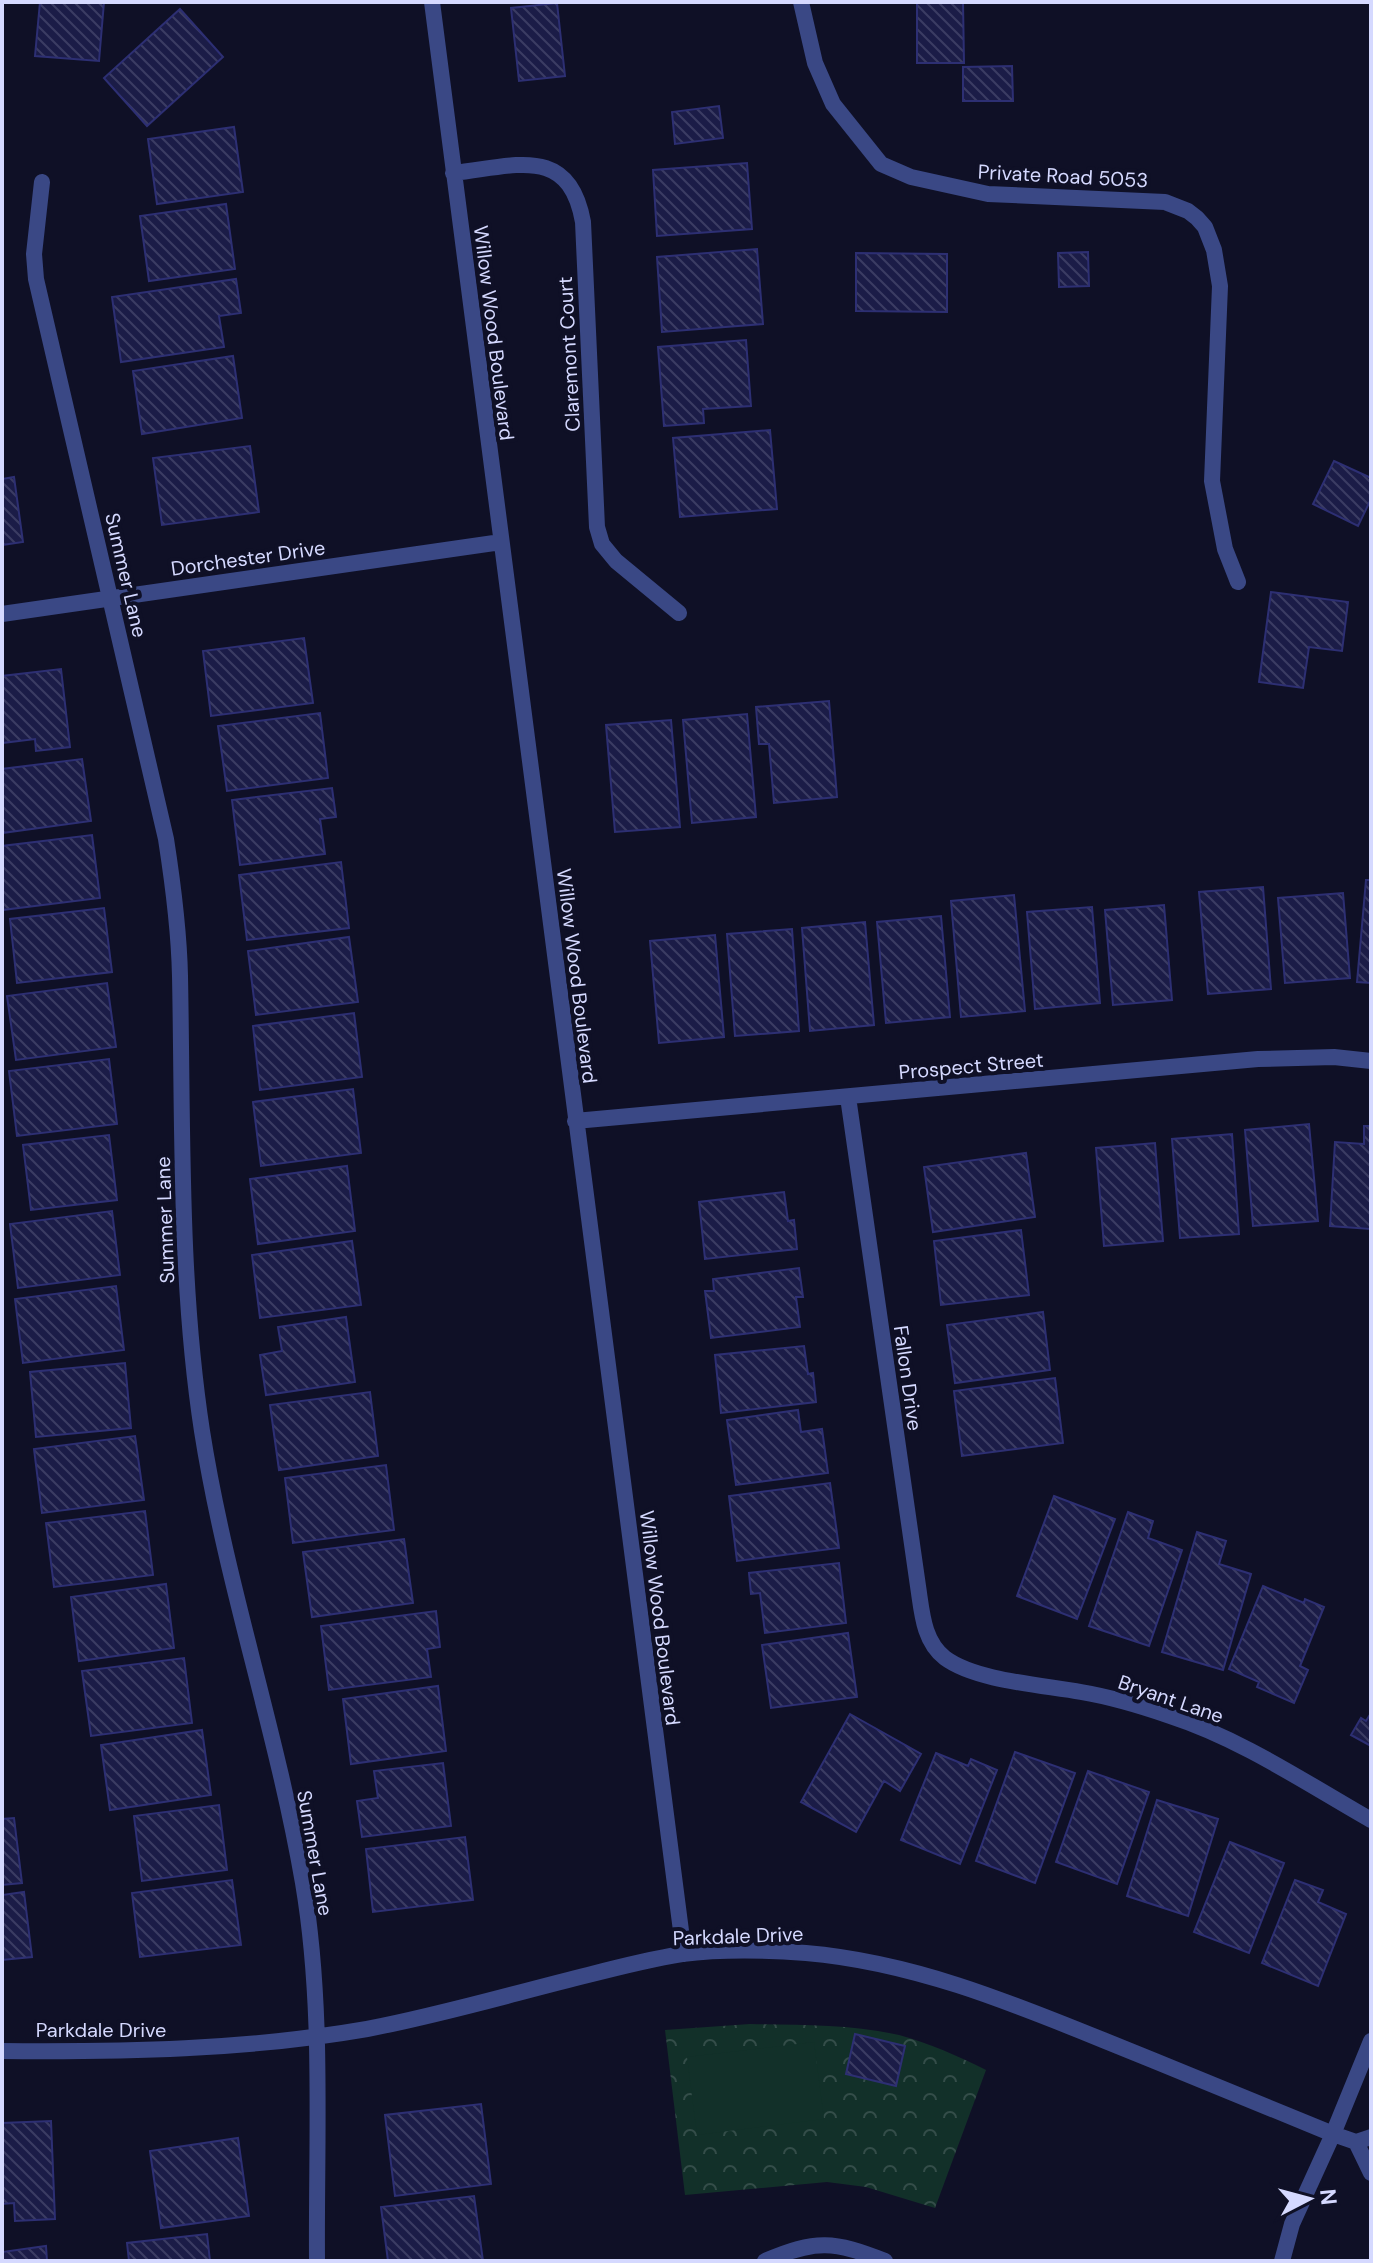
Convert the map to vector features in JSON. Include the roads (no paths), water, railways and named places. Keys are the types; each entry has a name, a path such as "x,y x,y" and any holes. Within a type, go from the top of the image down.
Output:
{"street":[{"name":"Willow Wood Boulevard","path":"432,2 684,1954"},
{"name":"Private Road 5053","path":"801,2 815,63 833,104 881,164 911,177 988,194 1165,202 1188,211 1205,227 1214,250 1220,286 1212,481 1225,549 1238,582"},
{"name":"Claremont Court","path":"453,173 534,164 560,175 580,202 597,527 602,544 616,561 679,613"},
{"name":"Summer Lane","path":"42,182 34,254 36,279 166,839 178,925 186,1281 202,1432 216,1507 286,1797 303,1883 316,2037 317,2261"},
{"name":"Dorchester Drive","path":"2,614 501,542"},
{"name":"Prospect Street","path":"575,1121 1271,1058 1334,1057 1371,1061"},
{"name":"Fallon Drive","path":"848,1097 923,1620 930,1642 944,1658"},
{"name":"Bryant Lane","path":"944,1658 965,1670 1085,1692 1172,1717 1264,1758 1371,1820"},
{"name":"Parkdale Drive","path":"2,2051 176,2050 316,2037 394,2023 684,1954 766,1952 840,1956 919,1972 1030,2011 1333,2134 1363,2139 1371,2173"},
{"path":"1282,2261 1292,2224 1371,2041"},
{"path":"765,2261 789,2250 820,2243 846,2246 885,2261"}]}
